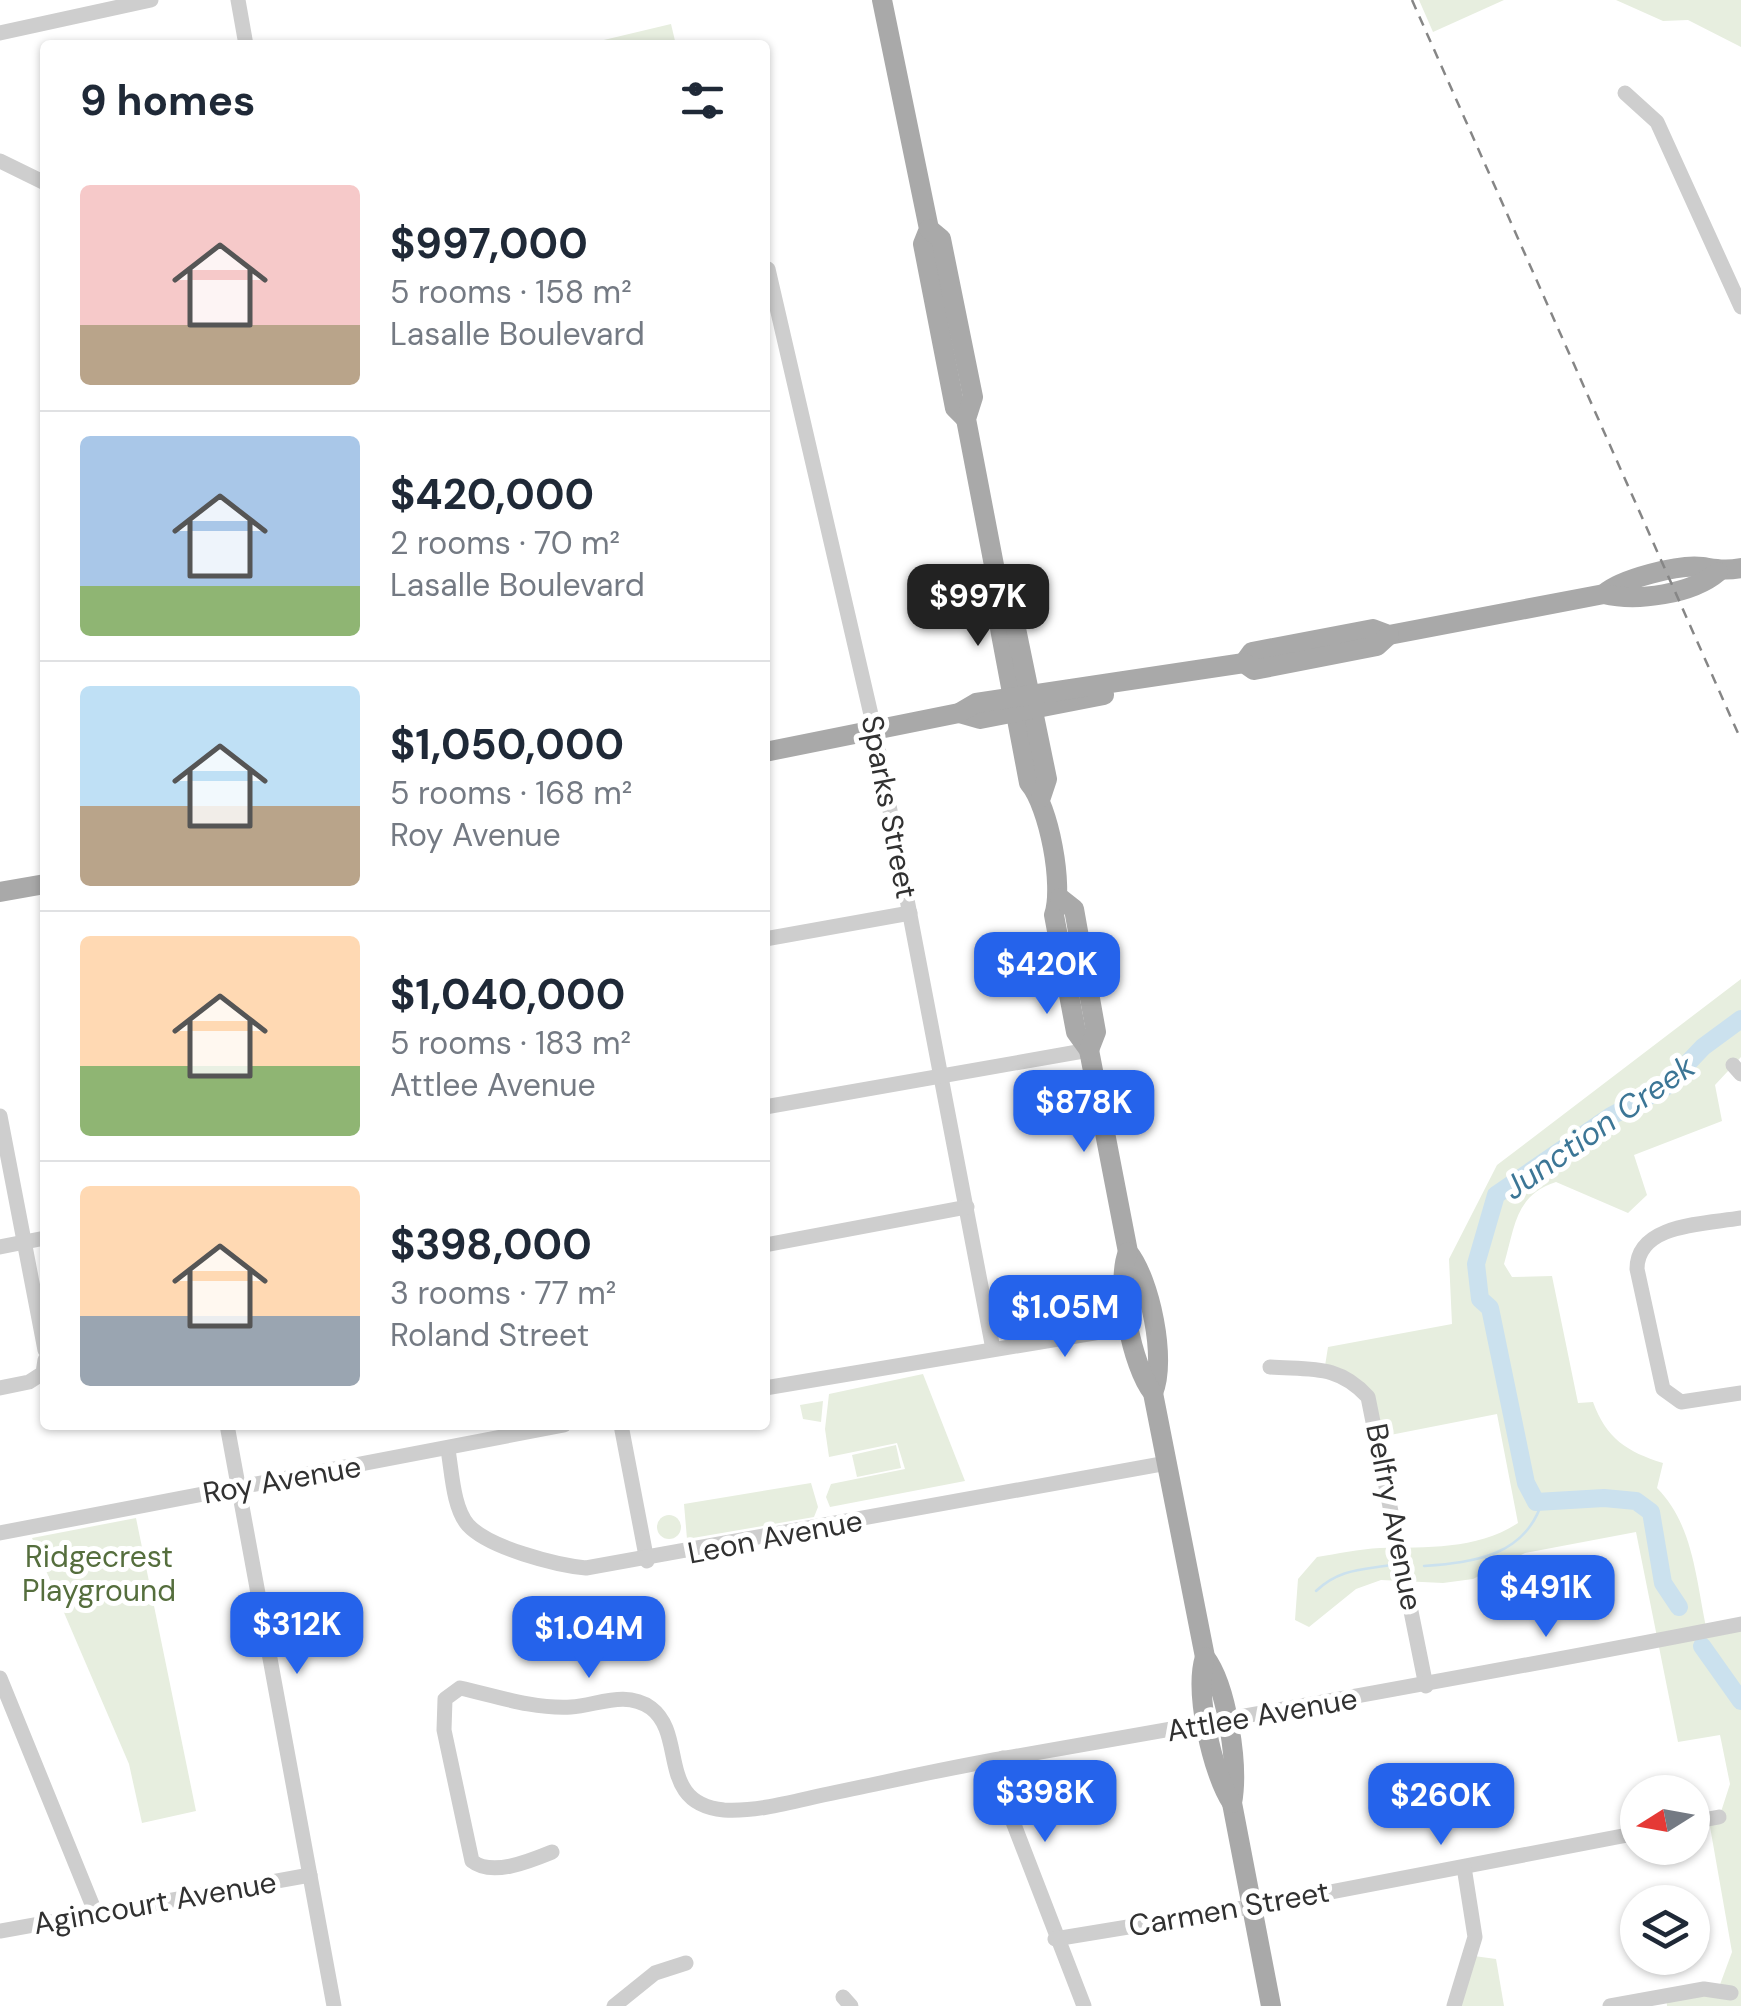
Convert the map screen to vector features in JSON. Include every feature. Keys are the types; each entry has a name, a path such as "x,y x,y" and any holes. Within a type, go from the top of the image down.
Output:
{"main road":[{"path":"882,0 929,229 924,244 955,408 966,419 1002,607 998,616 1047,780 1041,796"},
{"path":"1020,646 1048,677 1126,684 1244,663 1254,670 1377,646 1389,635 1604,594 1623,599 1704,584 1718,572 1741,568"},
{"path":"1002,607 1013,614 1020,646 1029,782 1041,796 1060,898 1074,909 1096,1032 1089,1050 1128,1252 1142,1269 1154,1330 1161,1374 1154,1393"},
{"path":"770,751 959,713 980,719 1103,682"},
{"path":"1023,703 1062,704 1112,694 1126,684"},
{"path":"1041,752 1044,728 1062,704"},
{"path":"0,892 40,885"},
{"path":"1128,1252 1120,1270 1130,1327 1140,1377 1154,1393 1205,1657 1217,1673 1217,1724 1236,1780 1232,1803 1271,2006"}],"street":[{"path":"0,33 99,7 151,0"},
{"path":"238,0 245,40"},
{"path":"1625,94 1657,122 1741,307"},
{"path":"0,162 40,181"},
{"name":"Sparks Street","path":"770,278 875,732 993,1349"},
{"path":"770,939 910,912"},
{"path":"770,1106 1089,1050"},
{"path":"0,1116 40,1325"},
{"path":"770,1244 967,1207"},
{"path":"1741,1218 1654,1237 1642,1249 1637,1269 1663,1389 1681,1402 1741,1393"},
{"path":"0,1246 40,1239"},
{"path":"770,1387 1130,1327"},
{"name":"Belfry Avenue","path":"1270,1367 1325,1367 1348,1379 1368,1397 1426,1686"},
{"path":"0,1388 29,1382 40,1370"},
{"path":"228,1430 334,2006"},
{"name":"Roy Avenue","path":"0,1533 541,1430"},
{"path":"622,1430 646,1561"},
{"name":"Leon Avenue","path":"448,1450 458,1506 467,1524 483,1537 559,1566 586,1568 646,1561 1167,1463"},
{"name":"Attlee Avenue","path":"552,1852 524,1864 486,1868 472,1861 444,1730 445,1699 451,1692 460,1688 543,1706 638,1700 654,1710 665,1727 673,1765 684,1790 704,1805 725,1810 768,1807 1003,1758 1217,1724 1741,1624"},
{"path":"0,1678 96,1914"},
{"path":"1003,1758 1012,1822 1084,2006"},
{"path":"1710,1819 1719,1817"},
{"name":"Carmen Street","path":"1056,1939 1252,1907 1620,1836"},
{"path":"1454,2006 1474,1938 1464,1866"},
{"name":"Agincourt Avenue","path":"0,1931 310,1875"},
{"path":"614,2006 655,1973 686,1964"},
{"path":"1610,2006 1704,1988 1731,1994"}],"green space":[{"path":"1419,0 1504,0 1433,32"},
{"path":"1616,0 1741,0 1741,47 1688,20 1663,21"},
{"path":"671,24 675,40 604,40"},
{"path":"1741,979 1741,1057 1715,1085 1722,1121 1634,1155 1647,1195 1628,1213 1556,1182 1542,1188 1519,1214 1504,1264 1512,1277 1552,1276 1578,1403 1593,1402 1604,1425 1619,1442 1663,1463 1657,1488 1679,1519 1686,1537 1707,1631 1741,1625 1741,2006 1667,2006 1666,1996 1718,1990 1732,1952 1710,1827 1710,1821 1719,1818 1730,1784 1720,1735 1678,1742 1636,1532 1525,1553 1473,1579 1443,1583 1381,1580 1356,1589 1309,1627 1295,1620 1298,1579 1317,1557 1469,1543 1518,1523 1497,1414 1380,1437 1374,1407 1325,1366 1328,1347 1452,1324 1449,1259 1497,1165"},
{"path":"923,1374 965,1481 830,1507 826,1497 831,1484 905,1469 897,1443 829,1457 825,1429 829,1394"},
{"path":"823,1401 821,1422 803,1419 800,1405"},
{"path":"896,1445 901,1468 857,1477 852,1455"},
{"path":"811,1483 818,1507 814,1517 687,1539 684,1504"},
{"path":"669,1515 681,1527 669,1539 657,1527"},
{"name":"Ridgecrest Playground","path":"136,1518 196,1811 142,1823 129,1764 32,1538"},
{"path":"1474,1956 1496,1959 1504,2006 1455,2006"}],"waterway":[{"name":"Junction Creek","path":"1679,1607 1663,1583 1651,1512 1636,1501 1604,1498 1536,1502 1526,1483 1490,1308 1480,1299 1476,1264 1496,1195 1611,1116 1664,1088 1703,1047 1741,1019"},
{"path":"1424,1566 1479,1558 1511,1545 1524,1534 1542,1502"},
{"path":"1316,1591 1342,1574 1391,1565"},
{"name":"Junction Creek","path":"1702,1646 1741,1701"}],"railway":[{"path":"1412,0 1741,740"}]}
